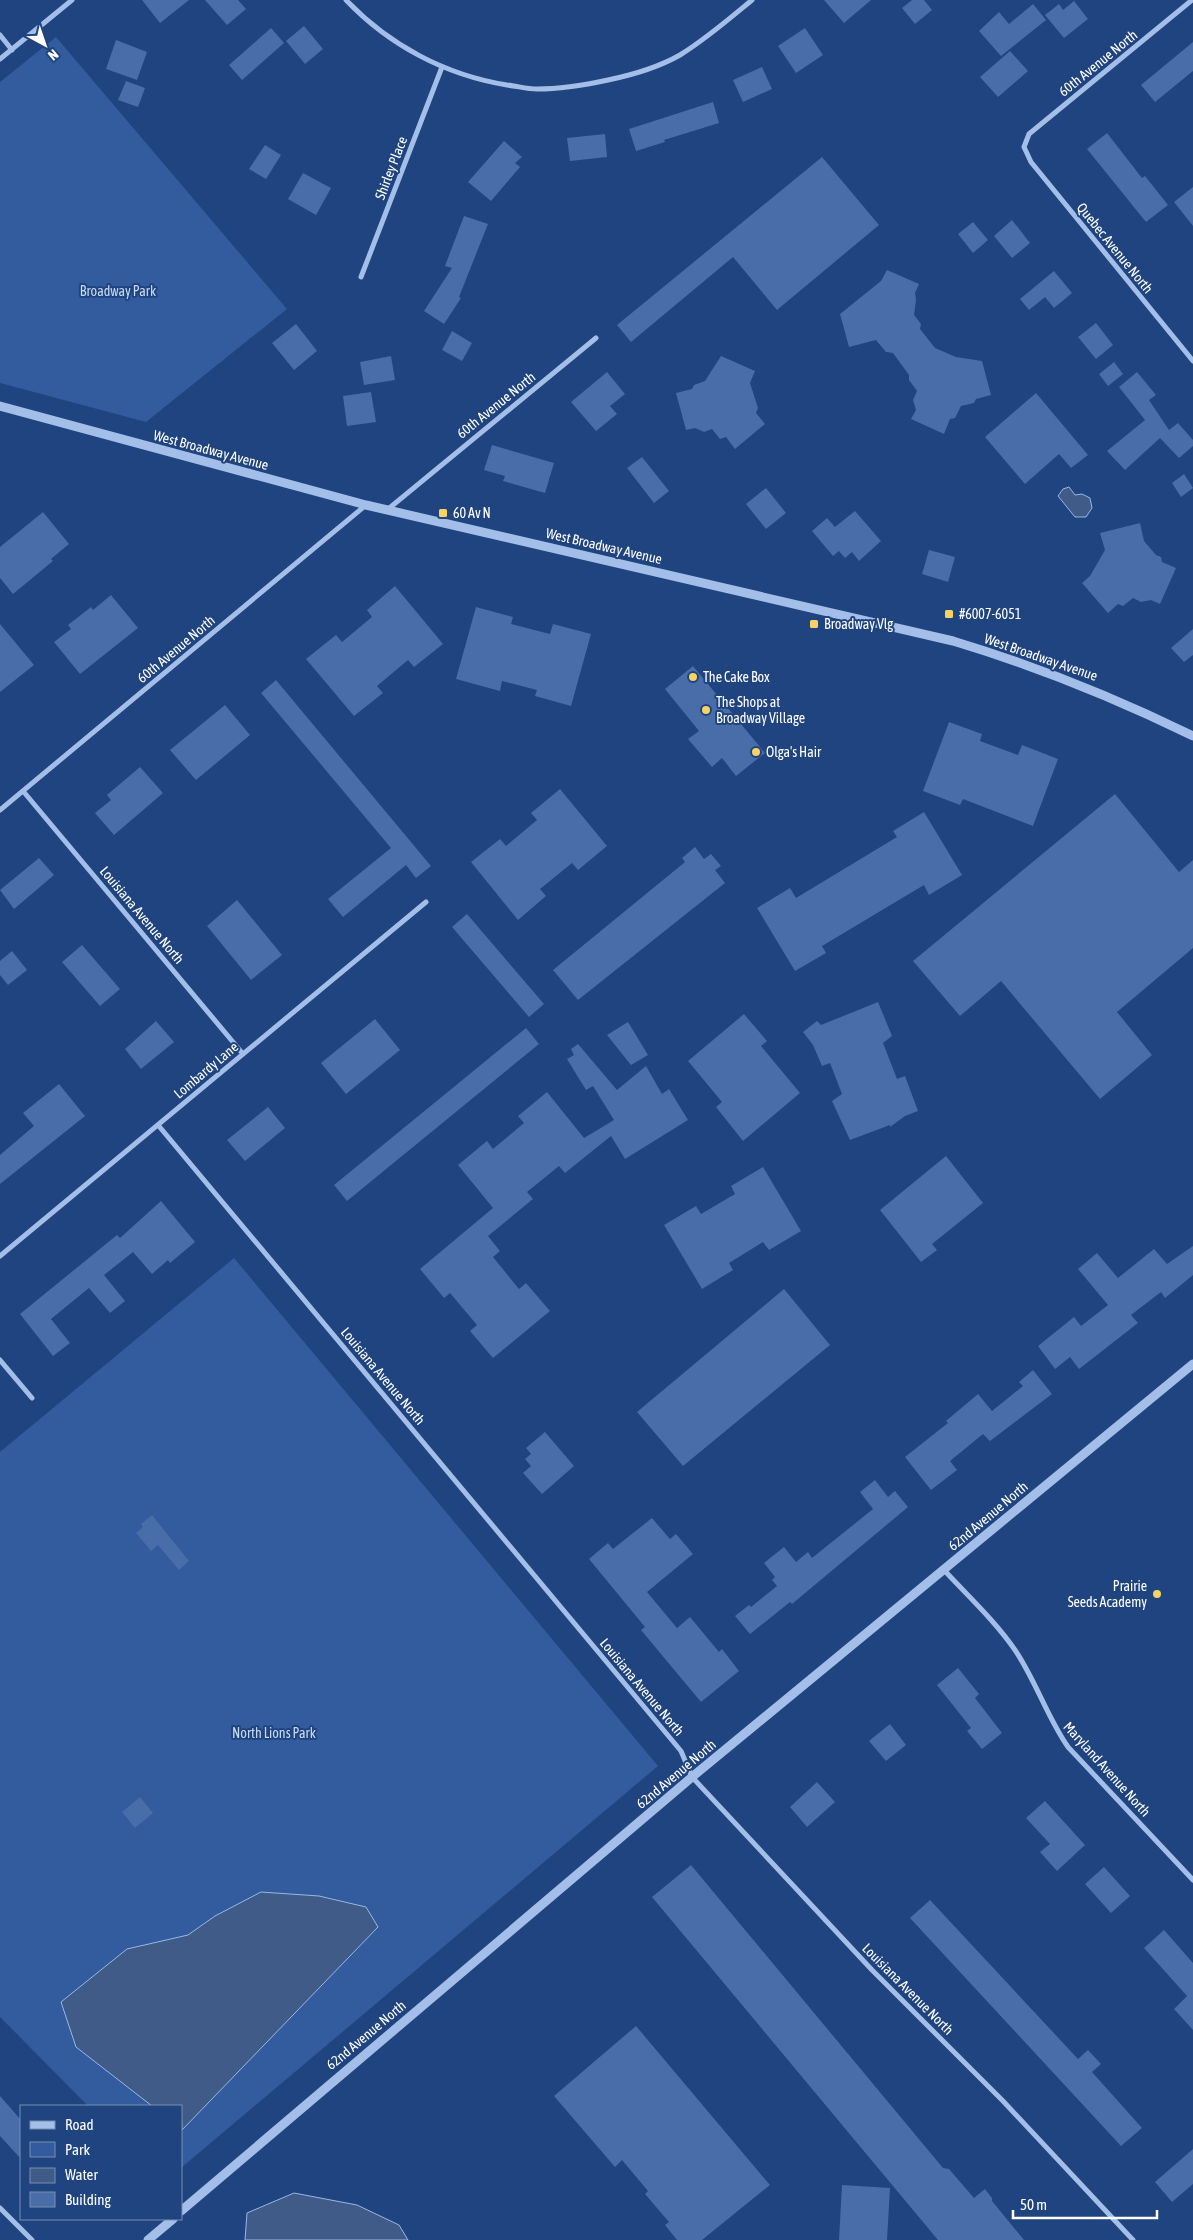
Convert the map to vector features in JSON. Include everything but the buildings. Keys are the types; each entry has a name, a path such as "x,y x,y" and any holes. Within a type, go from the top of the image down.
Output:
{"street":[{"path":"0,59 72,0"},
{"path":"346,0 367,22 404,47 442,67 489,82 536,89 584,85 630,75 678,55 716,30 752,0"},
{"name":"60th Avenue North","path":"1024,147 1029,134 1192,0"},
{"path":"0,35 12,50"},
{"name":"Shirley Place","path":"361,277 442,67"},
{"name":"Quebec Avenue North","path":"1024,147 1031,162 1193,361"},
{"name":"60th Avenue North","path":"387,510 596,338"},
{"name":"West Broadway Avenue","path":"0,406 366,505 953,642 1008,658 1099,692 1193,736"},
{"name":"60th Avenue North","path":"0,810 366,505"},
{"name":"Louisiana Avenue North","path":"23,791 243,1054"},
{"name":"Lombardy Lane","path":"0,1256 426,902"},
{"name":"Louisiana Avenue North","path":"158,1124 681,1751 692,1777 872,1970 997,2094 1133,2240"},
{"path":"0,1360 32,1398"},
{"name":"62nd Avenue North","path":"182,2210 692,1777 1193,1364"},
{"name":"Maryland Avenue North","path":"944,1570 1014,1649 1040,1696 1053,1726 1068,1747 1193,1880"},
{"path":"0,2208 32,2240"},
{"path":"148,2240 171,2220"}],"green space":[{"name":"Broadway Park","path":"56,37 287,309 146,422 0,383 0,82"},
{"name":"North Lions Park","path":"234,1258 658,1766 182,2167 182,2105 87,2105 0,2017 0,1452"}],"water":[{"path":"1069,487 1075,495 1082,494 1090,498 1092,508 1086,517 1075,517 1058,496 1063,489"},
{"path":"261,1892 319,1896 366,1907 378,1927 182,2130 182,2105 151,2105 76,2047 61,2002 127,1949 188,1935 215,1916"},
{"path":"294,2193 357,2205 399,2225 408,2240 245,2240 247,2213"}],"place":[{"name":"60 Av N","path":"443,513"},
{"name":"#6007-6051","path":"949,614"},
{"name":"Broadway Vlg","path":"814,624"},
{"name":"The Cake Box","path":"693,677"},
{"name":"The Shops at Broadway Village","path":"706,710"},
{"name":"Olga's Hair","path":"756,752"},
{"name":"Prairie Seeds Academy","path":"1157,1594"}]}
